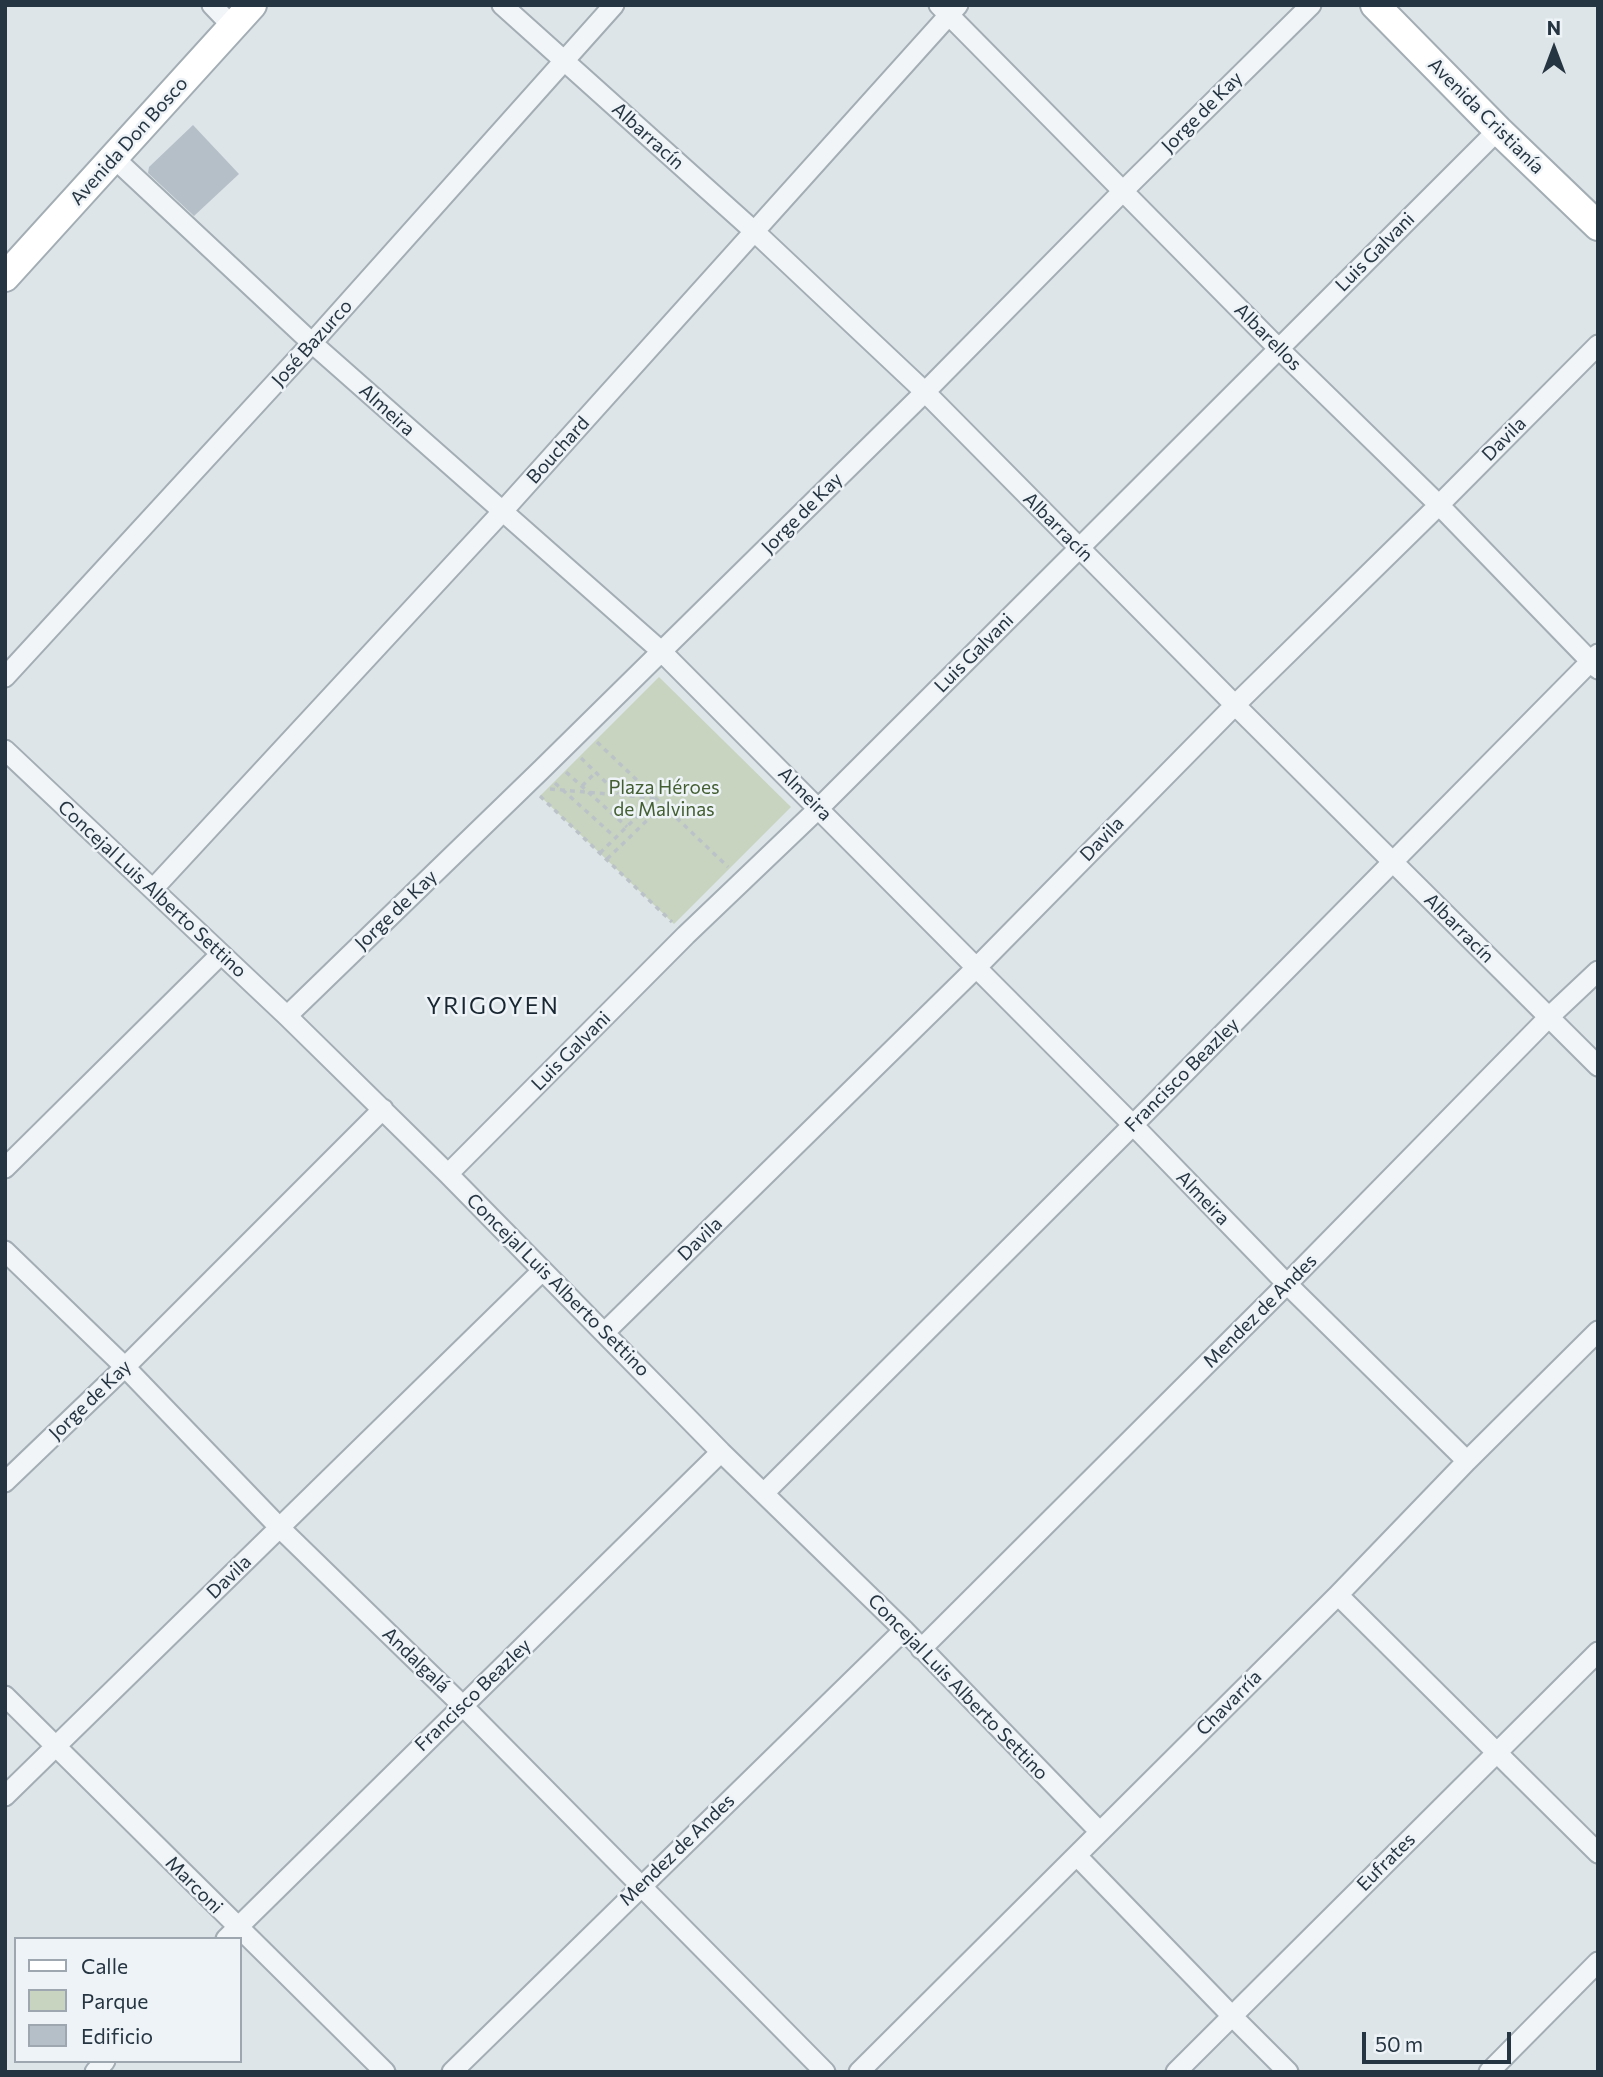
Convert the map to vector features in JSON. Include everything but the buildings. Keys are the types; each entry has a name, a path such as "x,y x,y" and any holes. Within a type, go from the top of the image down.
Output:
{"main road":[{"name":"Avenida Don Bosco","path":"5,277 252,5"},
{"name":"Avenida Cristianía","path":"1375,5 1498,130 1598,226"}],"street":[{"path":"212,5 233,27"},
{"name":"Albarracín","path":"502,5 755,232 925,391 1235,705 1598,1066"},
{"name":"José Bazurco","path":"5,677 312,343 614,5"},
{"name":"Jorge de Kay","path":"287,1017 529,786 583,728 1311,5"},
{"name":"Albarellos","path":"949,9 1278,348 1595,661"},
{"name":"Bouchard","path":"153,889 502,512 755,232 949,9"},
{"name":"Luis Galvani","path":"448,1174 1498,130"},
{"name":"Almeira","path":"114,158 312,343 662,652 1133,1125 1287,1284 1467,1461"},
{"name":"Davila","path":"605,1332 976,968 1235,705 1598,345"},
{"name":"Francisco Beazley","path":"764,1493 1595,661"},
{"name":"Concejal Luis Alberto Settino","path":"5,750 383,1109 720,1452 904,1630 1100,1832"},
{"path":"5,1168 221,954"},
{"name":"Mendez de Andes","path":"921,1649 1287,1284 1549,1017 1598,971"},
{"name":"Jorge de Kay","path":"5,1482 125,1367 383,1109"},
{"name":"Andalgalá","path":"5,1251 125,1367 280,1528 462,1705 825,2072"},
{"name":"Davila","path":"5,1796 542,1271"},
{"name":"Chavarría","path":"859,2072 1338,1595 1467,1461 1598,1331"},
{"name":"Francisco Beazley","path":"231,1933 720,1452"},
{"path":"1338,1595 1598,1853"},
{"name":"Mendez de Andes","path":"452,2072 904,1630"},
{"name":"Eufrates","path":"1176,2072 1598,1652"},
{"name":"Marconi","path":"5,1696 231,1933"},
{"path":"1077,1856 1288,2072"},
{"name":"Marconi","path":"242,1943 385,2072"},
{"path":"1489,2072 1598,1962"}],"path":[{"path":"583,728 743,881"},
{"path":"567,744 620,795"},
{"path":"547,764 582,786 627,827"},
{"path":"547,764 563,790 616,838"},
{"path":"582,786 596,772"},
{"path":"529,786 656,798"},
{"path":"529,786 686,935"},
{"path":"600,853 656,798"},
{"path":"607,859 663,805"}],"green space":[{"name":"Plaza Héroes de Malvinas","path":"659,677 791,807 674,924 540,796"}],"district":[{"name":"YRIGOYEN","path":"493,1006"}]}
